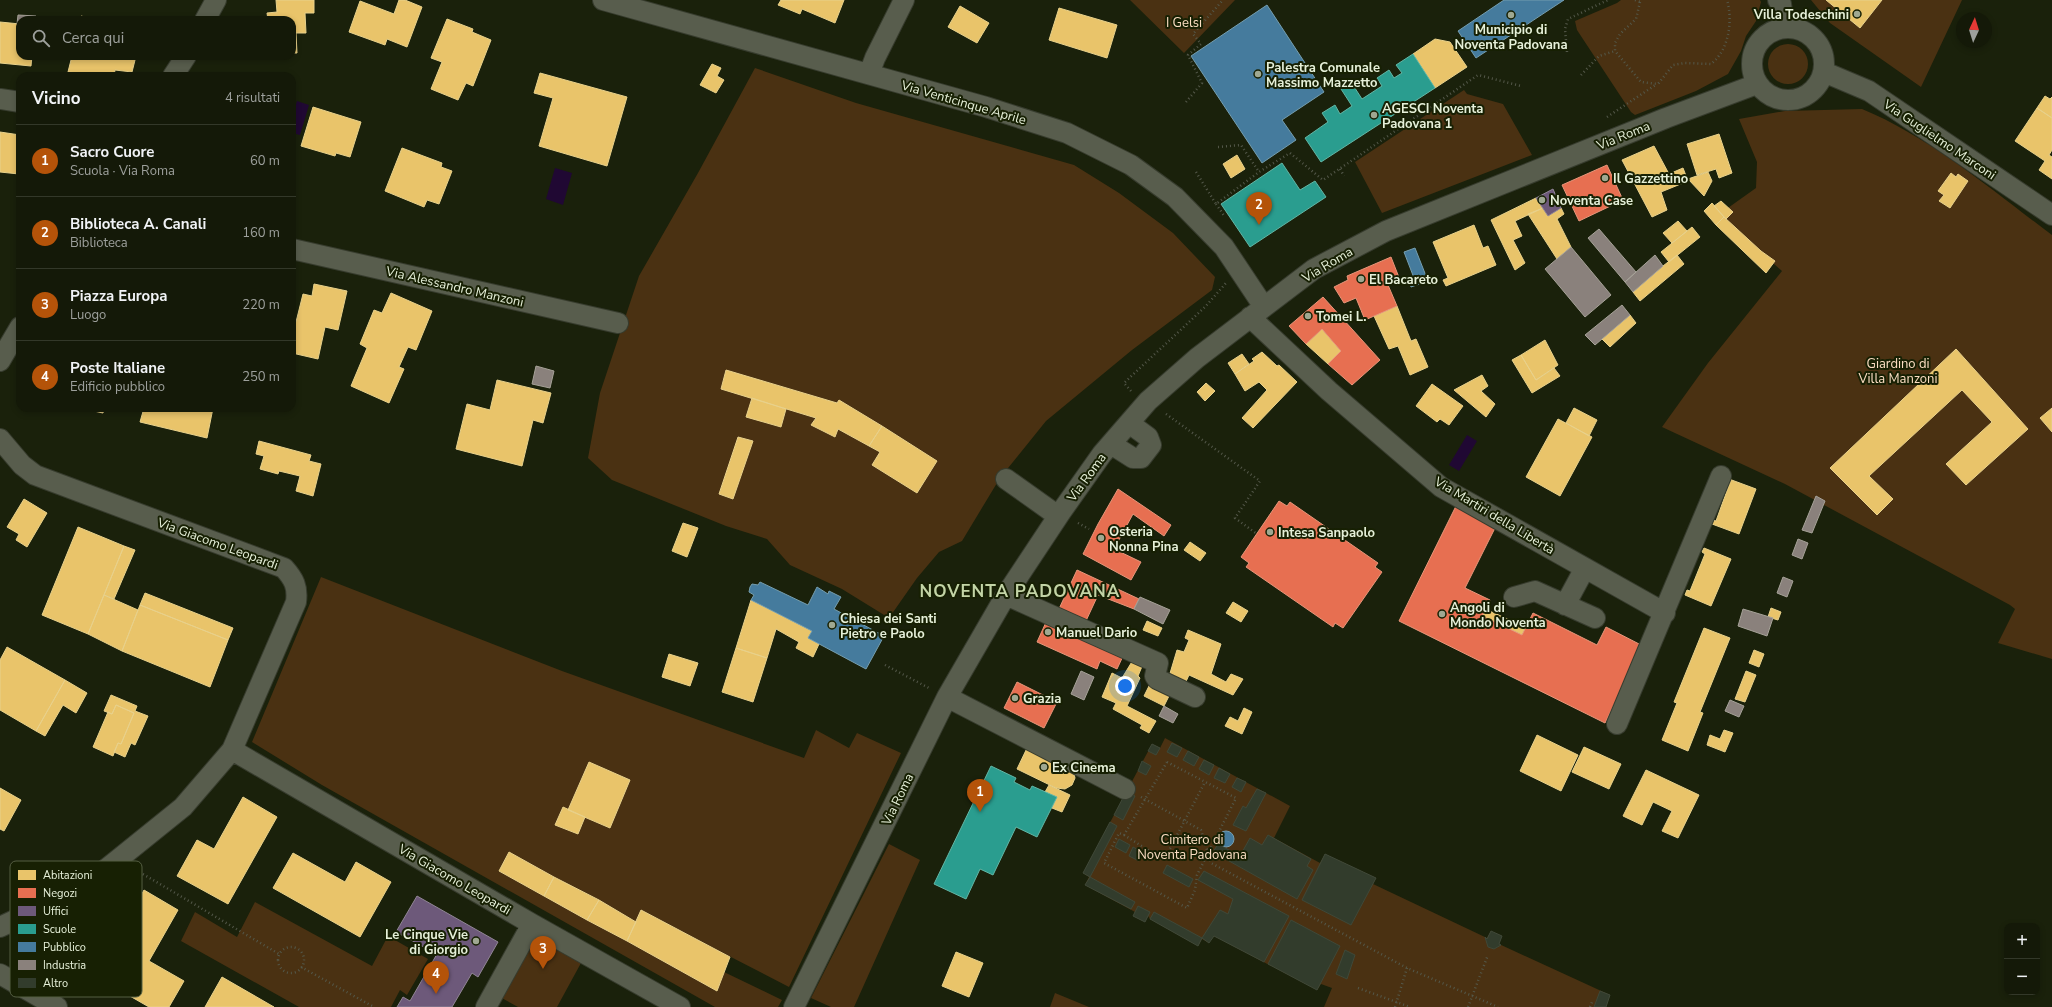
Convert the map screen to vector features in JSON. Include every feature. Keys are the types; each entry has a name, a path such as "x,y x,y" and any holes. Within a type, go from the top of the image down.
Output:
{"street":[{"path":"207,16 216,0"},
{"name":"Via Venticinque Aprile","path":"603,0 869,74 1068,133 1131,165 1175,197 1224,247 1239,269 1257,312"},
{"path":"869,74 875,58 904,0"},
{"path":"1778,0 1781,4 1784,27"},
{"path":"1784,27 1798,29 1810,35 1820,45 1824,58 1824,72 1819,83 1811,92 1800,98 1788,100 1776,98 1766,93 1758,84 1753,74 1751,64 1753,53 1758,43 1774,30 1784,27"},
{"path":"176,72 183,60"},
{"name":"Via Guglielmo Marconi","path":"1824,72 1869,91 2052,215"},
{"name":"Via Roma","path":"794,1007 947,697 1006,595 1058,516 1111,444 1148,401 1197,358 1314,269 1386,231 1583,150 1758,84"},
{"path":"0,99 16,101"},
{"name":"Via Alessandro Manzoni","path":"296,250 618,323"},
{"name":"Via Martiri della Libertà","path":"1257,312 1329,391 1441,487 1664,613"},
{"path":"0,361 16,334"},
{"path":"1111,444 1133,458 1141,458 1146,454 1151,445 1148,437 1129,423"},
{"name":"Via Giacomo Leopardi","path":"0,439 22,465 35,475 284,568 294,579 298,590 296,602 232,750 183,807 118,860"},
{"path":"1617,724 1721,476"},
{"path":"1006,479 1058,516"},
{"path":"1565,605 1585,568"},
{"path":"1514,597 1535,591 1595,618"},
{"path":"1006,595 1158,664 1155,676 1157,679 1195,697"},
{"path":"947,697 1125,788"},
{"name":"Via Giacomo Leopardi","path":"232,750 532,924 680,1007"},
{"name":"Via Giacomo Leopardi","path":"0,927 10,922"},
{"path":"486,1007 532,924"},
{"path":"0,974 10,980"},
{"path":"40,997 57,1007"}],"path":[{"path":"1186,102 1202,83 1188,55 1201,44 1193,34 1223,0"},
{"path":"1567,52 1565,29 1568,19 1608,0"},
{"path":"1635,0 1641,1 1636,19 1620,34 1615,43 1615,51 1642,82 1658,84"},
{"path":"1607,117 1658,84 1673,65 1685,63 1712,64 1720,57 1729,34 1730,11 1727,0"},
{"path":"1581,75 1599,56 1615,51"},
{"path":"1196,172 1216,204 1259,172 1290,153 1324,180 1478,76 1521,86"},
{"path":"1218,147 1241,145 1259,172"},
{"path":"1340,169 1344,176"},
{"path":"1135,395 1124,383 1205,307 1239,269"},
{"path":"1166,414 1260,481 1234,518 1257,534"},
{"path":"885,664 947,697"},
{"path":"1124,835 1146,800 1166,762 1205,782 1236,798 1197,875 1194,890 1187,908 1104,863 1119,833 1164,860 1205,782"},
{"path":"1125,788 1201,830 1211,864 1407,968 1498,1007"},
{"path":"142,874 279,954"},
{"path":"289,948 297,949 303,955 301,968 294,973 286,972 278,963 279,954 289,948"},
{"path":"1468,1007 1488,955"},
{"path":"301,968 374,1007"},
{"path":"1395,1007 1407,968"},
{"path":"1358,988 1410,1007"},
{"path":"1590,1007 1592,1002"}],"green space":[{"name":"I Gelsi","path":"1130,0 1235,0 1184,53"},
{"path":"1621,0 1760,0 1761,2 1756,21 1746,36 1741,51 1728,74 1696,91 1635,115 1631,112 1577,30 1575,21"},
{"path":"1811,0 1962,0 1921,87 1830,23"},
{"path":"1788,44 1796,46 1802,50 1806,56 1808,64 1806,72 1802,78 1796,82 1788,84 1780,82 1774,78 1770,72 1768,64 1770,56 1774,50 1780,46"},
{"path":"755,68 856,103 1074,165 1119,193 1173,233 1215,277 1212,290 1132,350 1046,421 1000,478 962,541 939,552 917,578 889,618 842,589 790,565 767,539 726,526 612,480 588,458 600,393 639,276 698,173"},
{"path":"1464,90 1467,94 1503,104 1532,155 1382,213 1355,162"},
{"name":"Giardino di Villa Manzoni","path":"1862,109 1912,134 1984,183 2052,235 2052,659 1998,643 2015,609 2010,605 1785,484 1662,427 1708,363 1782,271 1718,215 1756,188 1757,162 1739,119 1785,111"},
{"path":"321,577 562,671 804,758 816,730 849,748 857,733 901,753 789,987 729,956 724,972 782,1000 778,1007 715,1007 322,785 252,742"},
{"name":"Cimitero di Noventa Padovana","path":"1165,738 1290,806 1274,838 1320,863 1325,854 1376,878 1373,884 1487,938 1491,931 1502,936 1499,944 1610,995 1606,1007 1324,1007 1332,988 1321,984 1317,990 1214,936 1209,943 1202,939 1198,946 1150,919 1148,916 1145,922 1133,916 1135,912 1085,885 1089,877 1083,873 1152,744 1160,748"},
{"path":"889,844 920,860 854,1007 831,1007 811,998"},
{"path":"255,902 372,966 388,936 428,959 407,995 400,990 391,1007 299,1007 181,941 195,912 237,937"},
{"path":"530,933 581,963 557,1007 518,1007 498,996"},
{"path":"1055,993 1089,1007 1050,1007"}],"shaded area":[{"path":"297,101 309,105 300,135 296,134"},
{"path":"555,168 572,173 563,205 546,199"},
{"path":"1467,435 1477,441 1459,471 1449,465"}],"building: Abitazioni":[{"path":"276,0 314,0 314,13 305,13 306,33 296,33 296,16 267,16 267,13 277,12"},
{"path":"399,0 405,0 422,7 407,47 387,39 385,45 349,32 360,1 394,14"},
{"path":"781,0 844,0 835,23 802,9 800,14 778,5"},
{"name":"Villa Todeschini","path":"1826,0 1882,0 1860,28"},
{"path":"960,6 989,23 977,43 948,27"},
{"path":"1059,8 1117,25 1107,58 1049,40"},
{"path":"447,19 473,29 472,32 491,40 473,86 466,83 458,100 431,89 442,62 431,58"},
{"path":"0,22 16,24 16,60 32,60 31,66 0,63"},
{"path":"1435,39 1450,42 1467,67 1435,88 1413,54"},
{"path":"71,60 135,60 132,72 115,70 115,72 68,72"},
{"path":"712,64 721,68 717,76 724,80 716,93 700,85"},
{"path":"540,73 627,97 607,166 539,146 553,98 534,93"},
{"path":"2045,96 2050,99 2052,97 2052,118 2037,108"},
{"path":"313,107 361,122 350,157 336,153 335,156 301,146"},
{"path":"2037,108 2052,118 2052,150 2049,155 2052,157 2052,179 2039,170 2045,161 2015,141"},
{"path":"0,132 16,134 16,174 0,172"},
{"path":"1719,134 1732,173 1719,178 1716,169 1697,175 1687,144"},
{"path":"1654,146 1669,174 1683,168 1688,181 1661,192 1667,210 1652,217 1622,160"},
{"path":"402,148 442,163 441,167 452,171 439,204 427,200 424,207 385,191"},
{"path":"1237,155 1245,169 1231,178 1223,164"},
{"path":"1708,172 1712,181 1704,196 1688,179"},
{"path":"1951,173 1956,177 1958,174 1968,181 1950,208 1939,201 1944,195 1938,191"},
{"path":"1536,198 1543,208 1515,221 1522,236 1513,240 1525,263 1515,270 1491,220"},
{"path":"1721,201 1733,212 1726,219 1714,206"},
{"path":"1712,203 1724,217 1716,225 1704,211"},
{"path":"1543,208 1548,216 1561,208 1564,214 1557,219 1571,247 1557,259 1528,214"},
{"path":"1724,217 1761,251 1775,261 1766,273 1716,225"},
{"path":"1678,221 1687,231 1672,243 1663,233"},
{"path":"1474,225 1483,248 1488,246 1496,265 1446,286 1443,280 1448,278 1433,242"},
{"path":"1692,227 1700,237 1669,262 1661,252"},
{"path":"1677,255 1684,264 1640,301 1633,292"},
{"path":"314,284 347,291 338,330 325,327 318,359 296,354 296,322 303,294 312,296"},
{"path":"391,293 432,311 416,350 408,347 399,367 404,369 389,403 351,386 367,348 360,344 374,310 382,313"},
{"path":"1397,306 1411,341 1416,339 1428,367 1410,375 1398,346 1389,349 1374,316"},
{"path":"1630,315 1636,323 1610,347 1602,339"},
{"path":"1322,329 1341,351 1328,364 1306,344"},
{"path":"1545,340 1558,365 1536,380 1521,355"},
{"path":"1956,349 2028,429 1966,485 1946,464 1992,422 1962,390 1869,476 1893,499 1877,515 1830,468"},
{"path":"1262,352 1297,382 1253,428 1242,418 1267,390 1259,382 1245,391 1235,374 1254,361 1252,359"},
{"path":"1242,354 1249,364 1235,374 1228,363"},
{"path":"1521,355 1536,380 1554,368 1560,376 1532,393 1512,360"},
{"path":"726,370 837,403 839,400 882,426 869,446 838,429 835,437 811,425 816,418 721,389"},
{"path":"1482,375 1488,386 1481,391 1495,404 1486,417 1454,390"},
{"path":"497,380 551,393 543,423 533,420 522,466 456,449 467,404 490,410"},
{"path":"1206,383 1215,391 1205,401 1197,392"},
{"path":"1432,384 1463,406 1449,425 1440,419 1437,422 1416,406"},
{"path":"752,398 786,409 781,427 746,417"},
{"path":"1574,408 1597,420 1589,436 1566,423"},
{"path":"2052,408 2052,432 2040,418"},
{"path":"143,412 212,412 207,438 140,422"},
{"path":"1558,419 1592,437 1560,496 1526,477"},
{"path":"882,426 937,461 917,493 872,465 880,452 869,446"},
{"path":"738,437 753,441 733,499 719,494"},
{"path":"259,441 311,455 309,461 321,464 313,496 296,491 300,476 279,471 278,474 260,469 264,456 256,454"},
{"path":"1729,479 1756,489 1739,534 1712,524 1713,520 1716,521 1730,482 1728,482"},
{"path":"24,499 47,513 27,547 16,540 19,534 7,527"},
{"path":"683,523 698,528 687,557 672,551"},
{"path":"78,527 124,546 88,634 42,615"},
{"path":"1190,542 1206,553 1200,561 1184,550"},
{"path":"124,546 135,550 114,599 104,595"},
{"path":"1704,548 1731,559 1711,606 1685,595 1687,590 1690,591 1705,554 1702,552"},
{"path":"145,593 233,628 228,640 140,605"},
{"path":"104,595 138,610 122,651 88,634"},
{"path":"751,600 812,631 808,638 819,644 813,657 796,648 799,642 776,629 767,658 736,648"},
{"path":"1233,602 1248,611 1241,622 1226,613"},
{"path":"140,605 228,640 210,687 122,651"},
{"path":"1771,608 1781,612 1778,620 1768,617"},
{"path":"1485,609 1526,627 1522,635 1482,616"},
{"path":"1147,621 1162,628 1158,636 1143,630"},
{"path":"1704,628 1730,638 1700,712 1703,713 1688,751 1662,740 1677,703 1674,702"},
{"path":"1188,630 1221,644 1211,674 1226,682 1231,674 1243,679 1233,695 1189,675 1184,686 1168,680 1177,650 1184,652 1189,640 1185,638"},
{"path":"7,647 65,680 36,731 0,710 0,660"},
{"path":"736,648 767,658 753,702 722,692"},
{"path":"1754,650 1764,654 1759,667 1749,663"},
{"path":"669,654 698,663 690,686 662,677"},
{"path":"1133,660 1143,664 1138,676 1140,678 1127,706 1156,721 1149,733 1140,728 1142,725 1113,709 1116,703 1102,697 1112,673 1122,678"},
{"path":"1746,671 1756,675 1745,702 1735,699"},
{"path":"65,680 87,693 76,713 63,705 45,736 36,731"},
{"path":"1151,682 1171,692 1164,706 1144,696"},
{"path":"111,695 137,706 135,711 148,716 135,745 131,743 125,757 114,752 118,743 121,744 134,713 116,705 112,714 104,711"},
{"path":"116,705 134,713 121,744 118,743 113,756 93,747 108,712 112,714"},
{"path":"1244,708 1252,712 1242,734 1225,726 1230,717 1238,721"},
{"path":"1724,730 1733,733 1725,752 1707,745 1710,735 1720,739"},
{"path":"1537,735 1578,755 1561,791 1520,771"},
{"name":"Ex Cinema","path":"1028,746 1073,770 1075,778 1072,785 1065,789 1056,788 1017,769"},
{"path":"1584,747 1621,764 1609,789 1572,772"},
{"path":"589,762 630,780 610,828 568,810"},
{"path":"1646,770 1699,795 1678,838 1662,831 1672,811 1653,802 1642,825 1623,816"},
{"path":"1049,785 1070,795 1062,812 1052,808 1057,797 1045,792"},
{"path":"0,788 21,800 4,831 0,829"},
{"path":"243,797 277,817 228,904 177,876 197,840 214,849"},
{"path":"563,807 585,817 578,834 555,825"},
{"path":"509,852 554,877 544,896 499,871"},
{"path":"293,853 345,882 356,862 391,882 360,937 273,888"},
{"path":"554,877 599,900 587,920 544,896"},
{"path":"144,890 178,910 149,961 184,981 169,1007 149,1007 132,997 142,997 142,894"},
{"path":"599,900 636,922 627,941 587,920"},
{"path":"641,910 730,957 717,991 627,941"},
{"path":"956,952 983,963 969,997 942,986"},
{"path":"222,977 274,1007 205,1007"}],"building: Negozi":[{"path":"1607,165 1623,200 1579,221 1562,185"},
{"path":"1391,257 1400,280 1388,285 1397,306 1365,320 1356,298 1344,303 1334,287 1348,280 1347,276"},
{"path":"1323,297 1380,360 1352,385 1328,364 1341,351 1322,329 1306,344 1289,326"},
{"path":"1118,489 1171,525 1164,536 1133,514 1114,549 1141,562 1131,580 1083,554"},
{"path":"1279,501 1287,506 1290,502 1378,563 1375,567 1382,572 1343,628 1335,623 1333,627 1246,567 1249,563 1241,557"},
{"name":"Angoli di Mondo Noventa","path":"1456,506 1496,526 1465,588 1490,600 1482,616 1522,635 1533,613 1597,645 1606,627 1643,646 1605,723 1399,621"},
{"path":"1077,570 1139,599 1134,609 1098,595 1085,623 1058,611"},
{"path":"1047,620 1124,654 1117,669 1100,661 1097,669 1037,642"},
{"path":"1017,682 1057,702 1044,728 1004,708"}],"building: Uffici":[{"path":"1553,189 1561,208 1548,216 1536,198"},
{"path":"417,896 498,942 478,977 472,973 452,1007 397,1007 403,997 410,1001 437,954 396,932"}],"building: Scuole":[{"path":"1413,54 1435,88 1321,162 1305,138 1328,122 1322,113 1335,105 1340,114 1352,106 1341,89 1351,82 1362,99 1382,86 1377,78 1389,70 1394,78 1402,73 1396,65"},
{"path":"1282,163 1300,190 1315,181 1326,197 1250,247 1221,204"},
{"path":"991,766 1016,778 1014,782 1030,790 1032,786 1057,797 1037,837 1016,827 993,875 980,869 966,899 934,884"}],"building: Pubblico":[{"name":"Municipio di Noventa Padovana","path":"1504,0 1564,0 1476,58 1458,31"},
{"name":"Palestra Comunale Massimo Mazzetto","path":"1267,5 1324,92 1282,120 1296,140 1262,163 1191,56"},
{"path":"1415,248 1428,281 1411,287 1409,280 1414,278 1404,252"},
{"name":"Chiesa dei Santi Pietro e Paolo","path":"760,582 808,605 817,587 828,594 829,591 841,597 834,609 884,636 866,669 808,638 812,631 751,600 754,595 749,592 750,587 752,584 758,585"},
{"path":"1223,831 1229,831 1234,836 1232,845 1229,847 1223,847 1218,842 1218,836"}],"building: Industria":[{"path":"1599,229 1636,272 1625,282 1588,238"},
{"path":"1571,247 1611,295 1585,317 1545,269"},
{"path":"1655,255 1663,266 1633,292 1625,282"},
{"path":"1622,305 1630,315 1595,345 1585,335"},
{"path":"536,366 554,371 550,388 532,384"},
{"path":"1816,496 1825,501 1812,533 1802,530"},
{"path":"1798,539 1808,543 1802,559 1792,555"},
{"path":"1783,577 1793,581 1787,597 1777,593"},
{"path":"1140,597 1170,610 1163,624 1134,609"},
{"path":"1743,609 1773,618 1767,636 1738,626"},
{"path":"1081,671 1094,677 1084,700 1071,694"},
{"path":"1730,700 1744,706 1739,717 1725,711"},
{"path":"1164,706 1178,714 1173,723 1159,716"}],"building: Altro":[{"path":"1172,743 1182,748 1177,757 1167,752"},
{"path":"1152,744 1160,748 1156,755 1148,751"},
{"path":"1188,751 1199,757 1194,766 1183,760"},
{"path":"1204,760 1214,765 1209,775 1199,769"},
{"path":"1142,761 1151,766 1146,775 1138,771"},
{"path":"1219,768 1230,774 1225,783 1214,778"},
{"path":"1237,778 1246,782 1241,792 1232,787"},
{"path":"1257,789 1266,793 1246,831 1233,825 1243,806 1246,808"},
{"path":"1126,792 1135,796 1123,820 1114,815"},
{"path":"1110,822 1117,826 1090,877 1083,873"},
{"path":"1268,835 1311,859 1307,866 1313,870 1297,899 1213,852 1218,844 1240,856 1250,838 1262,845"},
{"path":"1119,839 1130,845 1126,853 1115,847"},
{"path":"1133,847 1144,853 1139,861 1129,856"},
{"path":"1325,854 1376,878 1351,925 1302,900"},
{"path":"1167,865 1193,879 1189,887 1163,873"},
{"path":"1204,871 1289,916 1264,962 1214,936 1209,943 1202,938 1220,910 1228,914 1233,899 1198,880"},
{"path":"1090,877 1135,902 1131,909 1085,885"},
{"path":"1138,906 1150,912 1145,922 1133,916"},
{"path":"1154,912 1202,938 1198,946 1150,919"},
{"path":"1291,920 1340,946 1317,990 1268,964"},
{"path":"1491,931 1502,936 1499,944 1501,945 1494,949 1488,947 1485,937 1487,939"},
{"path":"1345,950 1355,955 1347,979 1336,974"},
{"path":"1600,991 1610,995 1606,1007 1594,1007"}],"place":[{"name":"Villa Todeschini","path":"1857,14"},
{"name":"Municipio di Noventa Padovana","path":"1511,15"},
{"name":"Palestra Comunale Massimo Mazzetto","path":"1258,74"},
{"name":"AGESCI Noventa Padovana 1","path":"1374,115"},
{"name":"Il Gazzettino","path":"1605,178"},
{"name":"Noventa Case","path":"1542,200"},
{"name":"Biblioteca A. Canali","path":"1259,225"},
{"name":"El Bacareto","path":"1361,279"},
{"name":"Tomei L.","path":"1308,316"},
{"name":"Intesa Sanpaolo","path":"1270,532"},
{"name":"Osteria Nonna Pina","path":"1101,538"},
{"name":"Angoli di Mondo Noventa","path":"1442,614"},
{"name":"Chiesa dei Santi Pietro e Paolo","path":"832,625"},
{"name":"Manuel Dario","path":"1048,632"},
{"name":"Grazia","path":"1015,698"},
{"name":"Ex Cinema","path":"1044,767"},
{"name":"Sacro Cuore","path":"980,812"},
{"name":"Le Cinque Vie di Giorgio","path":"476,941"},
{"name":"Piazza Europa","path":"543,969"},
{"name":"Poste Italiane","path":"436,994"}],"district":[{"name":"NOVENTA PADOVANA","path":"1020,591"}]}
